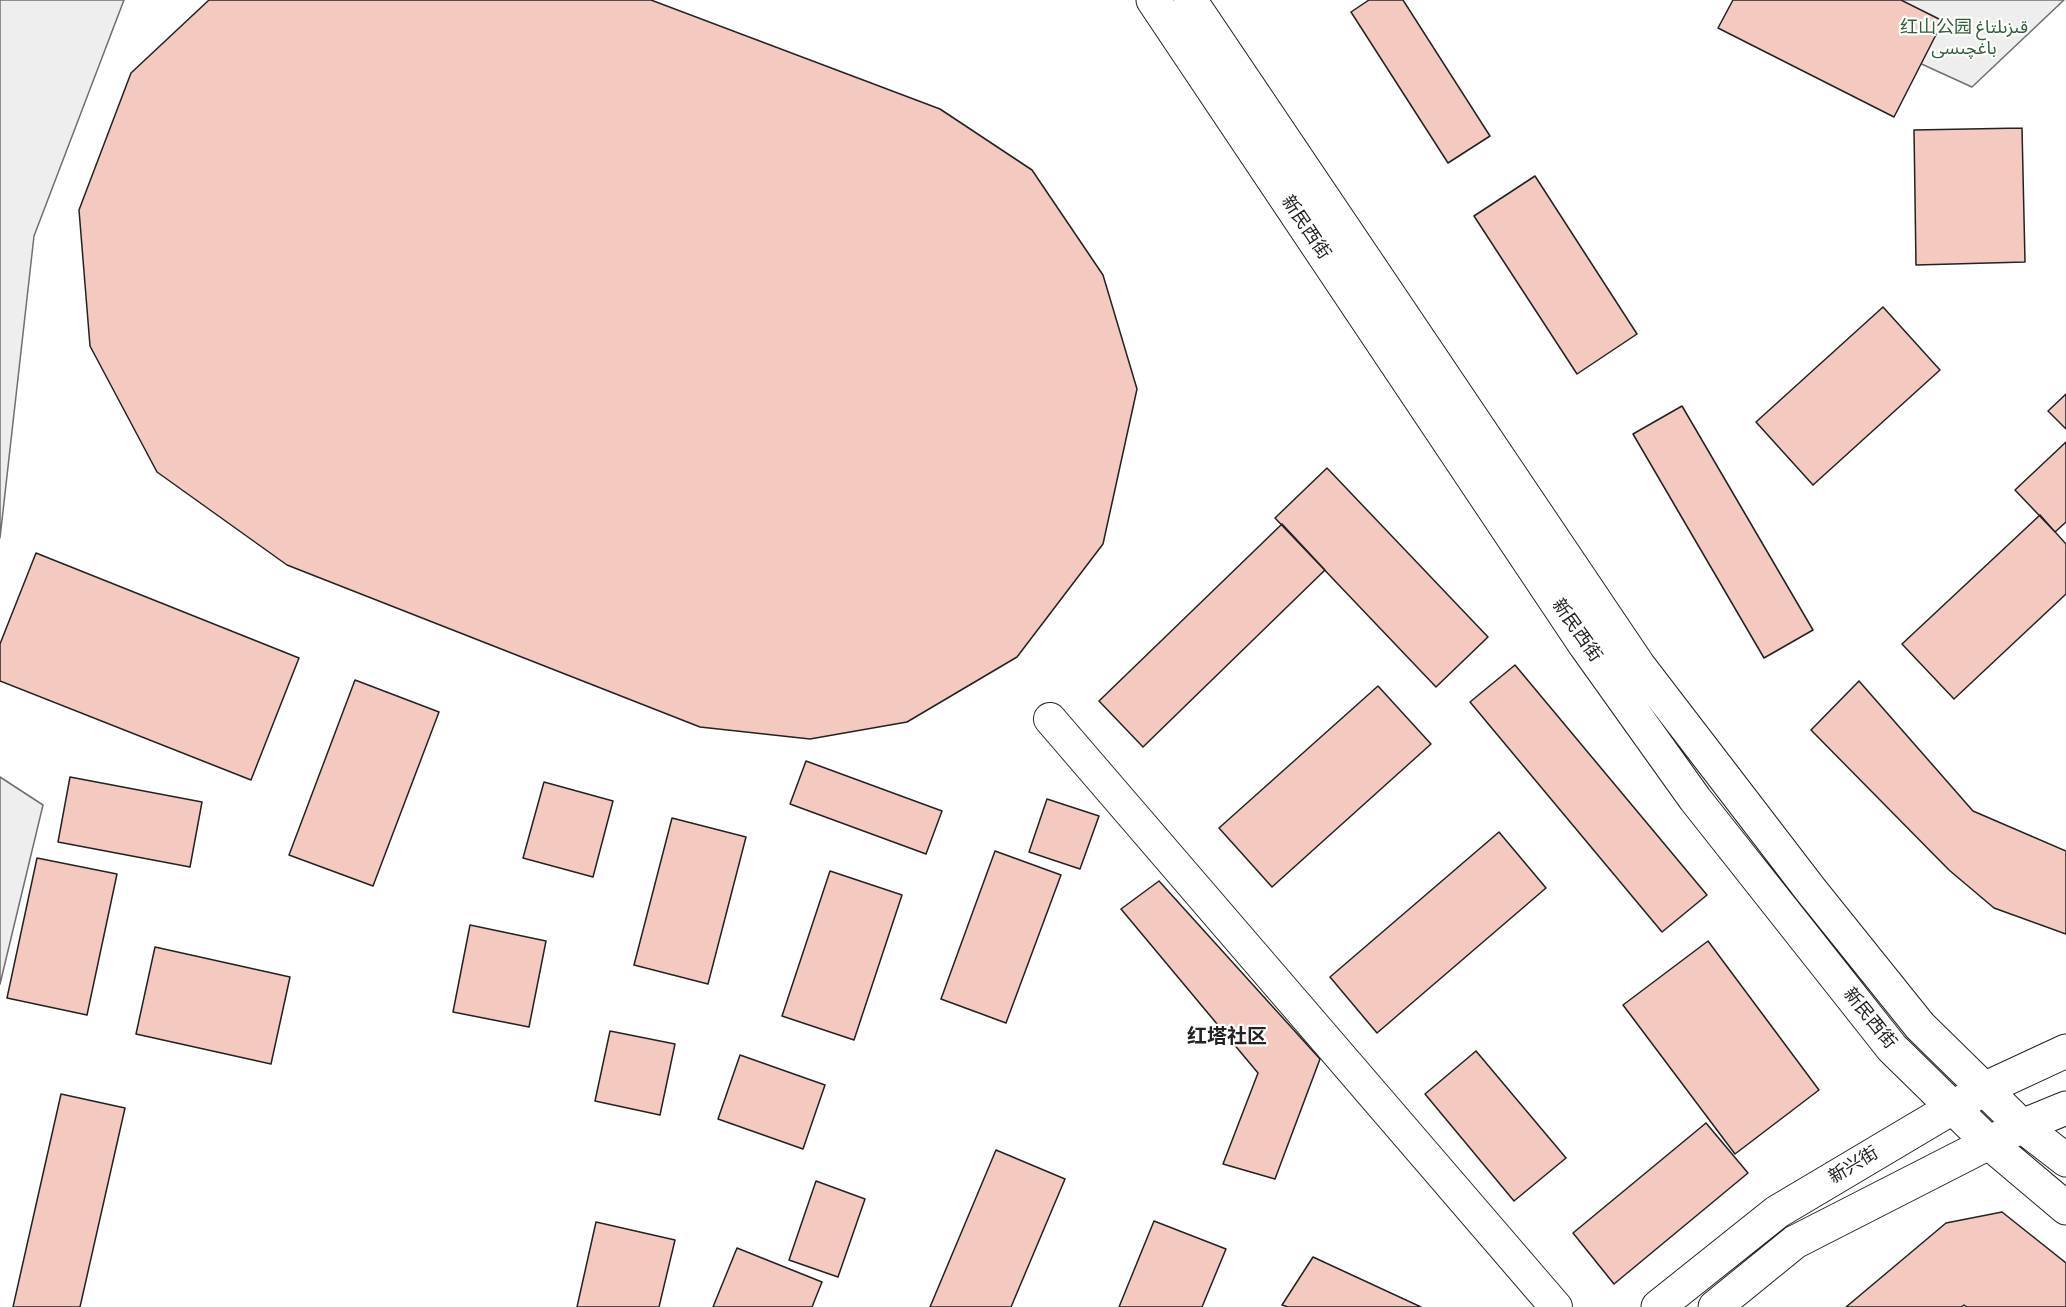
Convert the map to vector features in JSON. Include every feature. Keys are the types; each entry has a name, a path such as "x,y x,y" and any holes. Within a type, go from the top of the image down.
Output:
{"main road":[{"name":"新民西街","path":"1153,0 1579,635 1695,799 1892,1048 1989,1143 2066,1208"},
{"name":"新民西街","path":"1190,0 1639,666 1810,889 1920,1026 2022,1126 2066,1160"},
{"name":"新兴街","path":"1658,1307 1777,1212 1984,1089 2066,1051"},
{"path":"1715,1307 1795,1242 2022,1126 2066,1108"}],"street":[{"path":"1050,719 1556,1307"}],"green space":[{"path":"0,0 124,0 34,236 0,538"},
{"name":"红山公园 قىزىلتاغ باغچىسى","path":"1781,0 2064,0 1972,87"},
{"path":"0,777 43,805 0,984"}],"building":[{"path":"209,0 651,0 940,109 1032,170 1103,275 1137,389 1103,544 1017,657 907,722 810,739 700,727 287,565 157,472 90,346 79,210 131,73"},
{"path":"1369,0 1403,0 1490,136 1448,163 1351,12"},
{"path":"1733,0 1901,0 1943,21 1894,117 1718,28"},
{"path":"2022,128 2025,262 1916,265 1914,130"},
{"path":"1535,176 1637,334 1577,374 1474,216"},
{"path":"1883,307 1940,370 1813,485 1756,422"},
{"path":"2066,394 2066,429 2048,411"},
{"path":"1682,406 1813,630 1764,658 1633,434"},
{"path":"2066,442 2066,522 2055,532 2015,490"},
{"path":"1327,468 1488,637 1436,687 1275,518"},
{"path":"2040,515 2066,544 2066,594 1954,699 1902,644"},
{"path":"1282,524 1325,570 1143,747 1099,701"},
{"path":"36,553 299,658 251,780 0,681 0,644"},
{"path":"1515,665 1707,895 1662,932 1470,702"},
{"path":"355,680 439,712 373,886 289,855"},
{"path":"1859,681 1973,811 2066,851 2066,934 1994,908 1949,870 1811,730"},
{"path":"1378,686 1431,744 1272,887 1219,828"},
{"path":"806,761 942,811 926,854 790,804"},
{"path":"70,777 202,802 190,867 58,842"},
{"path":"544,782 613,801 593,877 523,858"},
{"path":"1047,799 1099,816 1080,869 1029,852"},
{"path":"672,818 746,837 708,984 634,965"},
{"path":"1499,832 1546,888 1377,1033 1330,977"},
{"path":"995,851 1061,875 1006,1023 941,999"},
{"path":"37,858 117,874 87,1015 7,998"},
{"path":"830,871 902,895 854,1040 782,1016"},
{"path":"1159,881 1320,1059 1275,1179 1223,1164 1258,1073 1121,909"},
{"path":"470,925 546,941 529,1027 453,1012"},
{"path":"1708,941 1819,1090 1735,1154 1623,1005"},
{"path":"155,947 290,977 271,1064 136,1034"},
{"path":"610,1031 675,1044 660,1115 595,1101"},
{"path":"1476,1051 1566,1158 1514,1201 1425,1094"},
{"path":"740,1055 825,1085 803,1149 718,1119"},
{"path":"61,1094 125,1108 80,1307 13,1307"},
{"path":"1706,1123 1748,1173 1614,1284 1573,1233"},
{"path":"996,1150 1065,1179 1011,1307 930,1307"},
{"path":"816,1181 865,1199 838,1277 789,1260"},
{"path":"2002,1212 2066,1263 2066,1307 1967,1307 1964,1305 1961,1307 1846,1307 1946,1223"},
{"path":"1154,1221 1226,1249 1202,1307 1119,1307"},
{"path":"596,1222 675,1240 659,1307 577,1307"},
{"path":"737,1248 822,1282 812,1307 713,1307"},
{"path":"1313,1257 1421,1307 1288,1307 1282,1305"}],"district":[{"name":"红塔社区","path":"1227,1038"}]}
